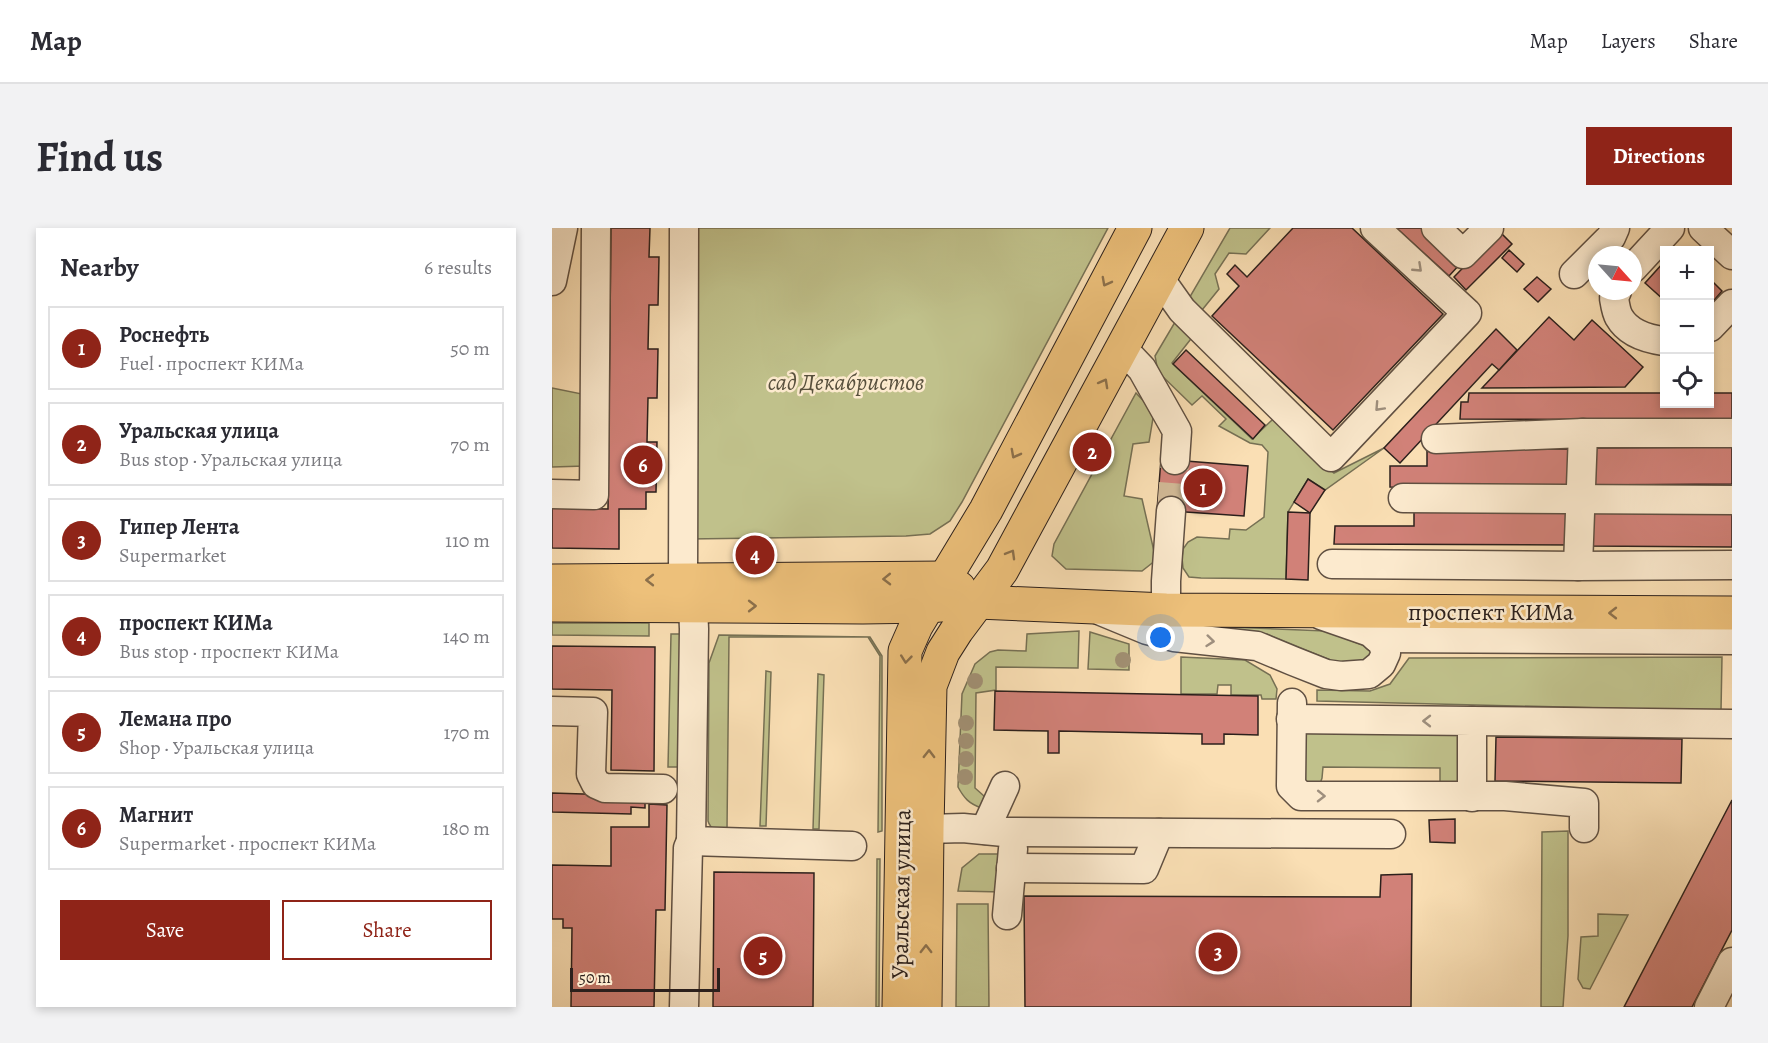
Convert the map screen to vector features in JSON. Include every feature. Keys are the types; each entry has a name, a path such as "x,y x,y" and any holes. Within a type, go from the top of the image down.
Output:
{"main road":[{"path":"1134,229 1174,253"},
{"name":"Уральская улица","path":"900,1007 905,656 916,626 986,510 1134,229"},
{"name":"Уральская улица","path":"925,1007 930,686 943,652 1008,560 1174,253"},
{"name":"проспект КИМа","path":"552,605 688,593 945,578"},
{"path":"945,578 978,602"},
{"name":"проспект КИМа","path":"552,581 688,593 928,606 978,602 1094,608 1171,635 1310,611 1732,613"}],"street":[{"path":"552,281 563,228"},
{"path":"552,494 594,495 596,228"},
{"path":"684,228 691,841 688,848 684,1007"},
{"path":"1174,253 1182,310 1331,458 1467,313 1375,228"},
{"path":"1436,228 1463,254 1489,228"},
{"path":"1574,274 1611,237 1616,228"},
{"path":"1642,258 1670,228"},
{"path":"1703,228 1732,255"},
{"path":"1615,300 1619,317 1633,331 1660,340"},
{"path":"1714,323 1732,304"},
{"path":"1123,349 1142,369 1177,430 1175,460"},
{"path":"1436,439 1583,433 1732,433"},
{"path":"1578,566 1583,433"},
{"path":"1403,498 1732,500"},
{"path":"1171,511 1166,581 1171,635"},
{"path":"1332,564 1732,565"},
{"name":"проспект КИМа","path":"1171,635 1257,645 1326,674 1341,676 1369,674 1381,664 1386,653 1382,642 1370,632 1310,611"},
{"path":"1377,638 1732,640"},
{"path":"552,711 593,712 591,774 596,784 605,788 663,789"},
{"path":"1584,828 1584,802 1506,796 1301,796 1290,786 1292,711 1472,721 1726,725"},
{"path":"1472,721 1472,797"},
{"path":"985,830 1005,786"},
{"path":"927,829 963,828 1015,832 1391,834"},
{"path":"1007,915 1015,832"},
{"path":"1011,868 1144,869 1159,832"},
{"path":"691,841 852,846"},
{"path":"1709,1007 1732,962"}],"green space":[{"name":"сад Декабристов","path":"694,228 1108,228 950,521 930,534 906,536 688,539"},
{"path":"1230,228 1270,228 1246,254 1229,253 1215,274 1219,289 1198,315 1184,307"},
{"path":"1178,317 1194,335 1172,363 1252,439 1273,419 1334,473 1384,448 1325,490 1308,479 1288,512 1286,579 1189,577 1183,568 1183,549 1188,542 1197,537 1229,539 1230,529 1246,530 1264,517 1268,452 1262,445 1250,443 1219,426 1226,419 1202,396 1192,405 1158,372 1155,356"},
{"path":"552,388 587,395 585,466 552,467"},
{"path":"1136,393 1154,412 1149,442 1133,444 1124,496 1142,499 1156,560 1142,571 1066,569 1052,556 1054,544"},
{"path":"1146,616 1229,627 1326,631 1368,647 1371,652 1369,664 1340,664 1267,634 1179,629"},
{"path":"552,623 649,623 649,636 552,635"},
{"path":"1079,631 1078,668 996,667 996,690 976,693 975,788 984,796 982,808 974,805 958,787 962,694 975,664 990,652 1026,651 1027,634"},
{"path":"1090,632 1129,644 1129,670 1088,669"},
{"path":"671,634 688,634 684,767 668,767"},
{"path":"719,635 870,637 882,656 882,831 878,832 880,656 868,637 729,637 727,830 711,827 708,821 709,663"},
{"path":"1181,657 1245,660 1270,675 1277,689 1276,699 1262,699 1261,695 1231,695 1231,685 1218,685 1217,694 1181,694"},
{"path":"1722,657 1721,711 1317,701 1317,690 1370,691 1390,684 1409,658"},
{"path":"766,671 771,672 766,826 760,826"},
{"path":"818,674 824,675 819,829 813,829"},
{"path":"1293,722 1457,724 1462,785 1440,791 1440,768 1323,767 1320,784 1302,785"},
{"path":"1568,831 1568,936 1563,1007 1541,1007 1542,832"},
{"path":"979,854 1003,854 1002,892 958,891 962,868"},
{"path":"877,859 880,859 879,1007 876,1007"},
{"path":"957,904 988,904 989,1007 956,1007"},
{"path":"1598,914 1628,915 1590,989 1583,988 1578,979 1581,937 1598,936"}],"building":[{"path":"611,228 650,228 649,257 659,257 658,305 649,305 648,349 658,349 657,398 648,398 647,442 657,442 656,492 646,492 646,509 619,509 619,549 552,548 552,508 608,509"},
{"path":"1293,228 1352,228 1443,314 1333,430 1212,316 1239,286 1227,274 1235,265 1247,277"},
{"path":"1396,228 1421,228 1460,264 1449,276"},
{"path":"1499,231 1512,244 1466,290 1454,277"},
{"path":"1509,250 1524,264 1517,272 1502,258"},
{"path":"1660,266 1660,296 1645,283"},
{"path":"1537,277 1551,289 1538,302 1524,289"},
{"path":"1714,283 1722,291 1714,300"},
{"path":"1549,317 1574,340 1592,320 1643,367 1625,387 1482,388"},
{"path":"1496,329 1517,350 1499,370 1492,364 1400,463 1384,448"},
{"path":"1186,350 1265,425 1253,439 1173,364"},
{"path":"1469,393 1660,393 1660,408 1714,408 1714,393 1732,393 1732,420 1460,419 1461,402 1468,402"},
{"path":"1732,447 1732,484 1590,485 1590,448"},
{"path":"1427,449 1570,449 1569,488 1390,487 1390,466 1427,466"},
{"path":"1161,459 1248,466 1244,516 1157,510"},
{"path":"1308,479 1325,490 1310,513 1294,502"},
{"path":"1590,508 1732,508 1732,547 1590,546"},
{"path":"1414,511 1572,511 1572,545 1334,544 1335,526 1414,526"},
{"path":"1288,512 1310,513 1308,580 1286,579"},
{"path":"552,646 655,647 654,771 611,770 612,690 552,689"},
{"path":"995,691 1258,696 1258,735 1224,734 1224,744 1202,744 1202,734 1059,731 1059,753 1048,753 1048,731 994,730"},
{"path":"1496,737 1682,739 1681,783 1495,781"},
{"path":"552,793 645,796 645,808 631,807 631,814 552,812"},
{"path":"1732,800 1732,930 1692,1007 1624,1007"},
{"path":"649,804 667,805 665,910 656,910 654,1007 571,1007 572,928 563,928 563,919 552,919 552,865 611,866 611,827 649,827"},
{"path":"1455,819 1455,843 1430,842 1429,820"},
{"path":"714,872 814,873 813,1007 713,1007"},
{"path":"1412,874 1411,1007 1025,1007 1024,896 1380,897 1381,875"}],"tunnel":[{"path":"1171,511 1175,460"}],"place":[{"name":"Уральская улица","path":"1092,452"},
{"name":"Магнит","path":"643,465"},
{"name":"Роснефть","path":"1203,488"},
{"name":"проспект КИМа","path":"755,555"},
{"name":"Гипер Лента","path":"1218,952"},
{"name":"Лемана про","path":"763,956"}]}
